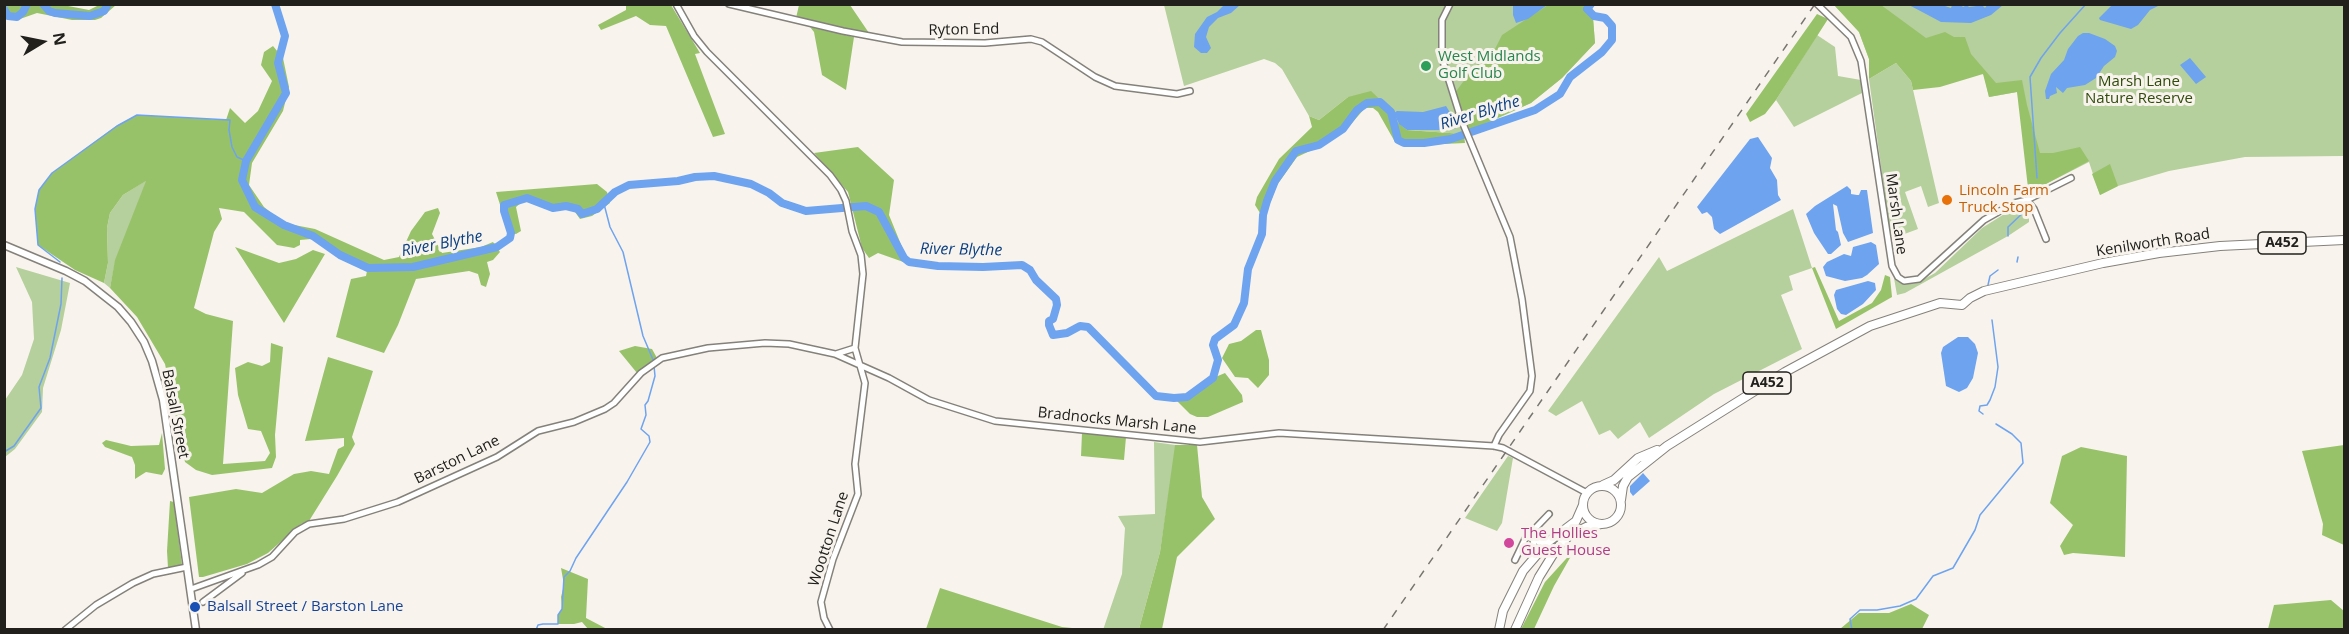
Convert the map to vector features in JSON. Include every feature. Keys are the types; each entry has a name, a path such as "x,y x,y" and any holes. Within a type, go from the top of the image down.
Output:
{"highway":[{"name":"Kenilworth Road","path":"1667,446 1785,372 1870,326 1940,303 1959,306 1984,291 2103,263 2159,253 2220,246 2344,240"},
{"name":"A452","path":"1587,494 1596,487 1614,480 1638,458 1667,446"},
{"name":"A452","path":"1515,630 1539,577 1557,548 1570,535 1586,527 1614,520 1618,515 1623,486 1628,477 1667,446"},
{"path":"1602,486 1614,490 1621,500"},
{"path":"1499,630 1508,600 1531,561 1550,541 1576,521 1587,494"},
{"path":"1583,506 1589,518 1601,524"}],"main road":[{"name":"Balsall Street","path":"4,245 85,281 118,308 144,342 163,400 196,630"}],"street":[{"path":"675,4 694,36 707,52 830,176 845,196 864,274 855,348 866,383"},
{"name":"Ryton End","path":"729,4 843,31 902,42 985,43 1031,39 1042,42 1095,77 1115,86 1177,94 1190,91"},
{"path":"1450,4 1442,20 1442,58 1461,119 1515,253 1532,376 1530,391 1499,435 1494,446"},
{"name":"Marsh Lane","path":"1817,4 1851,37 1861,61 1895,275 1904,281 1919,279 1984,220 2014,203 2027,200"},
{"path":"2046,239 2034,209 2027,200 2071,178"},
{"name":"Barston Lane","path":"190,589 246,570 272,556 309,524 344,519 398,502 497,457 533,433 574,422 605,409 656,361 690,351 765,343 789,344 835,354 859,366"},
{"name":"Barston Lane","path":"835,354 855,348"},
{"name":"Bradnocks Marsh Lane","path":"859,366 929,400 995,421 1200,442 1279,433 1494,446 1503,448 1587,494"},
{"name":"Wootton Lane","path":"830,630 824,618 821,602 833,559 858,494 855,464 866,383 873,371"},
{"path":"1515,560 1527,536 1549,514"},
{"path":"1527,536 1539,542 1550,541"},
{"path":"1531,561 1535,550 1533,540"},
{"path":"65,630 96,605 133,583 153,574 187,567"},
{"path":"199,586 205,601 246,570"}],"green space":[{"name":"Marsh Lane Nature Reserve","path":"1836,4 2344,5 2344,156 2245,157 2169,171 2118,186 2100,195 2089,162 2044,185 2017,92 1989,97 1984,75 1965,64 1869,59 1859,32 1835,6"},
{"path":"4,5 63,5 89,10 99,5 116,5 101,18 72,20 37,13 20,19 8,19 5,17"},
{"path":"626,5 671,5 700,53 695,54 725,134 713,137 666,26 650,25 636,16 601,30 598,25 626,10"},
{"path":"799,5 850,5 869,33 796,18"},
{"name":"West Midlands Golf Club","path":"1164,5 1592,5 1595,43 1562,78 1531,103 1464,134 1407,130 1395,120 1394,113 1348,97 1319,120 1309,116 1282,69 1275,63 1264,59 1184,86"},
{"path":"1548,5 1592,5 1595,43 1562,78 1531,103 1470,130 1454,94 1475,66 1493,53 1502,35"},
{"path":"1836,5 1881,5 1926,38 1945,32 1954,37 1965,37 1971,54 1996,83 2022,80 2040,153 2053,153 2080,147 2089,161 2044,185 2028,188 2017,92 1989,97 1983,74 1940,87 1913,90 1911,81 1896,63 1869,79 1869,59 1859,32"},
{"path":"1817,14 1828,19 1776,100 1765,114 1750,122 1746,114"},
{"path":"810,27 854,37 846,90 822,75 814,32"},
{"path":"1817,35 1835,47 1838,76 1861,80 1862,93 1794,127 1776,100"},
{"path":"273,46 283,58 289,87 283,111 252,163 249,185 264,207 284,223 315,229 384,260 399,257 411,231 425,212 438,208 440,213 432,234 442,253 481,247 493,242 500,252 493,260 487,262 490,274 486,287 481,285 478,274 469,271 416,279 384,353 336,337 351,279 366,276 368,266 311,239 300,240 300,245 294,248 277,245 244,212 219,208 222,219 214,232 194,308 206,314 233,321 223,464 265,461 270,453 261,431 248,429 238,395 235,368 248,362 262,366 270,362 271,343 283,347 275,435 276,457 272,468 212,475 196,470 185,462 165,364 137,317 110,288 115,260 146,181 123,195 110,213 107,228 108,263 104,283 75,270 38,245 35,209 39,190 52,173 116,126 137,115 226,120 230,108 245,123 258,111 272,81 261,65 264,52"},
{"path":"1896,63 1911,81 1939,203 1928,207 1921,186 1905,192 1918,229 1891,239 1869,79"},
{"path":"1371,91 1394,113 1395,120 1407,130 1464,134 1465,143 1402,146 1395,142 1378,112 1373,108 1365,108 1351,124 1323,145 1297,157 1277,185 1266,214 1264,216 1260,213 1255,205 1257,197 1279,159 1312,127 1309,116 1319,120 1348,97"},
{"path":"858,147 894,180 889,215 909,264 878,253 869,258 862,248 848,192 814,153"},
{"path":"2110,164 2118,186 2100,195 2092,174"},
{"path":"147,180 115,263 110,288 104,283 108,263 107,228 110,213 123,195"},
{"path":"597,184 607,192 610,203 592,216 580,219 570,205 561,204 553,208 527,198 516,207 521,231 516,234 509,233 496,192"},
{"path":"2017,206 2029,212 2029,222 1905,293 1897,295 1894,278 1908,284 1917,283 1935,273 1982,228"},
{"path":"1793,209 1812,268 1789,276 1793,290 1781,295 1802,349 1714,394 1649,438 1640,422 1618,439 1610,430 1599,435 1582,401 1556,416 1548,411 1659,257 1667,271"},
{"path":"235,247 279,263 296,259 313,250 325,254 284,323"},
{"path":"16,267 70,283 61,330 43,388 42,412 15,449 5,457 5,400 22,375 34,339 32,302"},
{"path":"1815,267 1839,321 1872,303 1881,290 1885,275 1890,277 1892,297 1836,329 1812,268"},
{"path":"1256,330 1261,330 1269,360 1269,375 1258,388 1248,378 1235,377 1222,358 1229,344 1241,341"},
{"path":"635,346 652,349 657,358 637,373 619,351"},
{"path":"328,357 373,371 352,437 355,444 337,476 309,521 301,524 268,553 247,564 199,577 189,497 236,489 262,493 294,474 311,471 329,474 338,449 344,446 344,438 305,441"},
{"path":"1225,373 1242,395 1243,402 1208,417 1197,417 1190,414 1174,398 1187,397 1213,378"},
{"path":"162,433 165,469 162,475 146,472 135,479 135,465 132,457 105,447 102,443 106,440 131,446 159,445"},
{"path":"1082,433 1126,437 1124,460 1081,456"},
{"path":"1154,442 1176,447 1160,552 1139,629 1103,630 1122,574 1125,528 1118,516 1155,514"},
{"path":"1175,445 1197,445 1202,497 1215,519 1177,557 1162,629 1139,629 1160,552"},
{"path":"2344,445 2344,545 2322,535 2323,524 2302,451"},
{"path":"2081,447 2127,456 2125,557 2073,553 2064,555 2060,546 2073,525 2050,503 2062,456"},
{"path":"1508,456 1513,458 1502,523 1497,531 1465,518"},
{"path":"170,501 174,502 182,565 168,568 167,551"},
{"path":"1575,549 1554,586 1534,629 1521,629 1545,582"},
{"path":"561,568 588,579 586,618 607,629 588,629 582,622 558,624 564,585"},
{"path":"940,588 1062,627 1082,629 926,629"},
{"path":"2331,600 2344,611 2344,629 2268,629 2274,605"},
{"path":"1911,604 1929,615 1922,629 1840,629 1859,613 1889,613"}],"water":[{"path":"2113,4 2160,5 2150,10 2138,25 2131,29 2100,20 2099,18"},
{"path":"1224,5 1240,5 1231,13 1218,18 1209,27 1206,37 1211,48 1207,53 1201,53 1194,47 1195,34 1207,17"},
{"path":"1513,5 1547,5 1528,19 1516,23"},
{"path":"1909,5 1942,5 1951,8 1952,5 1969,7 1984,5 1985,8 1987,5 2003,5 1991,15 1971,23 1941,22"},
{"path":"2089,33 2115,46 2117,51 2115,57 2104,66 2096,78 2085,85 2067,88 2063,93 2056,87 2057,93 2046,99 2045,91 2051,74 2064,60 2068,49 2078,36"},
{"path":"2190,58 2206,77 2196,84 2180,65"},
{"path":"1446,106 1457,124 1456,128 1450,130 1407,130 1399,124 1394,113 1397,111 1423,112"},
{"path":"1758,137 1772,158 1770,168 1777,180 1778,195 1781,200 1720,234 1714,229 1712,217 1707,212 1702,214 1697,207 1750,139"},
{"path":"1847,186 1851,194 1859,195 1861,190 1867,190 1873,233 1848,242 1843,233 1837,206 1833,204 1836,230 1841,245 1828,254 1814,233 1806,214"},
{"path":"1871,242 1876,245 1879,264 1867,275 1845,281 1826,276 1823,267 1827,262 1844,254 1851,256 1853,247"},
{"path":"1868,281 1875,283 1876,290 1863,304 1846,315 1841,314 1837,309 1834,295 1836,290"},
{"path":"1958,337 1968,337 1975,344 1978,353 1973,378 1967,388 1959,392 1946,386 1941,353 1943,347"},
{"path":"1643,473 1650,481 1633,496 1630,486"}],"waterway":[{"name":"River Blythe","path":"4,9 8,16 17,17 27,4"},
{"name":"River Blythe","path":"43,4 49,11 55,13 90,16 104,11 108,4"},
{"name":"River Blythe","path":"275,4 285,36 278,63 286,93 246,161 242,180 255,207 284,225 313,236 340,255 368,268 413,267 497,247 510,238 511,233 504,205 527,198 553,208 566,206 578,209 582,214 597,209 615,192 629,185 714,176 751,184 782,203 806,211 866,206 879,212 904,258 909,262 938,266 1022,265 1030,270 1036,280 1056,299 1057,305 1053,319 1049,321 1053,335 1067,333 1080,326 1088,327 1156,396 1174,398 1187,397 1213,378 1218,360 1213,345 1215,339 1234,325 1244,303 1248,269 1262,234 1263,215 1267,201 1275,181 1296,151 1319,145 1343,129 1357,110 1367,103 1380,102 1391,112 1398,140 1404,143 1451,139 1535,110 1560,94 1570,77 1602,52 1612,40 1612,26 1605,18 1594,16 1587,9 1591,4"},
{"path":"2037,178 2030,77 2060,33 2086,4"},
{"path":"60,262 38,245 35,209 39,190 52,173 117,126 137,115 230,120 232,147 237,157 246,161"},
{"path":"604,204 610,227 623,252 643,336 654,362"},
{"path":"2008,236 2008,227 2027,209"},
{"path":"2017,262 2018,257"},
{"path":"1988,285 1990,276 1998,270"},
{"path":"4,452 14,446 41,408 39,387 50,358 61,304 62,278"},
{"path":"1983,414 1979,411 1980,406 1987,405 1990,400 1998,367 1992,320"},
{"path":"536,630 538,625 558,624 558,615 562,609 564,577 627,482 650,442 649,436 641,429 646,415 645,405 655,376 654,366"},
{"path":"1852,630 1850,619 1860,610 1900,606 1916,599 1933,576 1953,568 1975,530 1980,515 2023,463 2021,443 1996,424"}],"railway":[{"path":"1383,630 1815,4"}],"place":[{"name":"West Midlands Golf Club","path":"1426,66"},
{"name":"Lincoln Farm Truck Stop","path":"1947,200"},
{"name":"The Hollies Guest House","path":"1509,543"},
{"name":"Balsall Street / Barston Lane","path":"195,607"}]}
